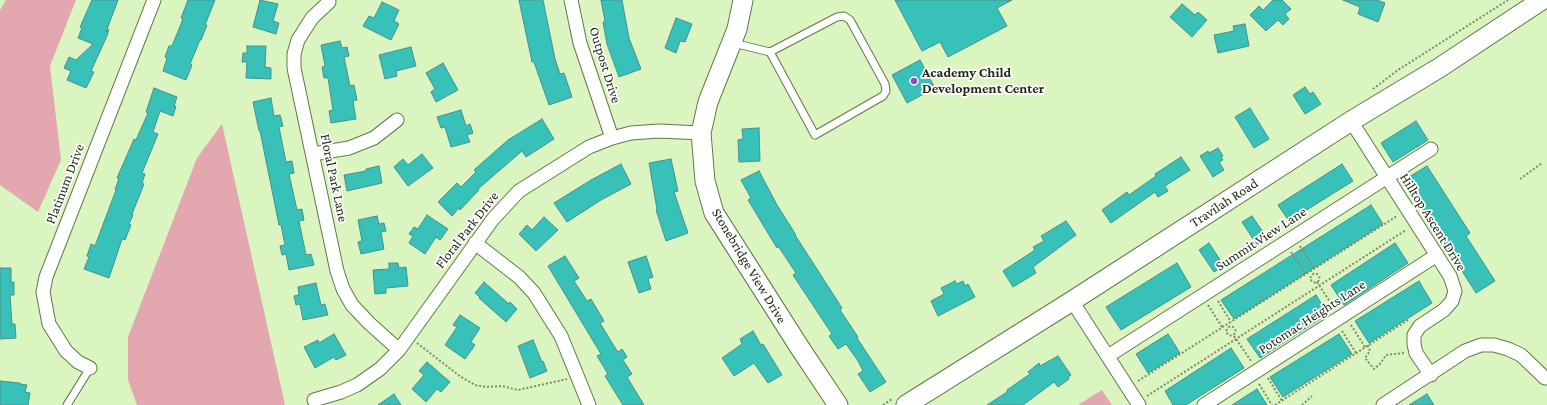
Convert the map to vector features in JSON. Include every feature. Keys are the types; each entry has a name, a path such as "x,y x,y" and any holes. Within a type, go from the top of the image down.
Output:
{"main road":[{"name":"Stonebridge View Drive","path":"743,0 737,29 708,102 701,134 705,181 714,213 838,405"},
{"name":"Travilah Road","path":"906,405 1072,301 1351,122 1439,68 1542,0"}],"street":[{"name":"Platinum Drive","path":"90,368 78,362 66,351 49,324 43,292 46,277 154,0"},
{"name":"Outpost Drive","path":"571,0 580,43 612,138"},
{"name":"Floral Park Lane","path":"329,2 312,18 298,40 294,54 294,68 337,271 343,289 352,305 369,323 399,350"},
{"path":"313,154 349,148 374,138 397,120"},
{"name":"Hilltop Ascent Drive","path":"1351,122 1450,276 1455,291 1452,301 1444,310 1420,326 1414,335 1416,353 1431,375"},
{"name":"Floral Park Drive","path":"314,400 341,392 357,385 380,369 399,350 493,219 519,191 589,147 612,138 632,133 659,131 701,134"},
{"name":"Summit View Lane","path":"1108,356 1431,148"},
{"path":"475,243 519,277 534,293 561,336 589,405"},
{"name":"Potomac Heights Lane","path":"1204,405 1437,255"},
{"path":"1072,301 1108,356 1143,401"},
{"path":"1383,405 1431,375 1465,351 1481,346 1494,345 1508,348 1521,355 1546,380"}],"lane":[{"path":"731,42 770,52 836,17 844,16 850,20 885,84 886,91 883,96 815,136 770,52"},
{"path":"67,405 90,368"}],"path":[{"path":"1520,179 1542,163"},
{"path":"1137,382 1398,215"},
{"path":"1143,401 1407,229"},
{"path":"1297,242 1314,269"},
{"path":"1288,247 1306,274"},
{"path":"1310,271 1312,274 1319,276 1317,282"},
{"path":"1312,274 1310,280 1314,283 1317,282 1337,313"},
{"path":"1205,300 1222,327"},
{"path":"1217,300 1231,322"},
{"path":"1275,405 1408,320"},
{"path":"1227,324 1229,327 1236,329 1234,336"},
{"path":"1351,325 1365,347"},
{"path":"1229,327 1227,330 1228,335 1234,336 1254,366"},
{"path":"1342,331 1356,353"},
{"path":"409,336 461,377 475,385 486,387 502,386 518,390 578,376"},
{"path":"1368,345 1370,351 1365,358 1374,369 1380,364 1386,355 1404,353"},
{"path":"1264,372 1282,401"},
{"path":"1256,378 1272,405"},
{"path":"1302,405 1312,396"}],"shaded area":[{"path":"6,0 76,0 50,66 61,160 38,212 0,185 0,10"},
{"path":"222,124 285,405 137,405 128,380 128,337 197,158"},
{"path":"1102,390 1112,405 1078,405"}],"building":[{"path":"92,0 118,0 106,32 109,29 107,36 91,71 94,72 86,88 67,80 71,71 64,68 69,57 76,60 93,44 78,38 82,28 80,27"},
{"path":"188,0 215,0 205,25 207,25 190,64 192,65 186,80 163,71 167,58 165,57 169,46 172,46 183,19 181,18"},
{"path":"260,0 278,4 273,21 279,23 276,34 253,27"},
{"path":"519,0 543,0 555,59 560,74 564,73 572,97 549,105 534,62 532,62"},
{"path":"601,0 622,0 629,38 641,69 619,77 607,44"},
{"path":"895,0 1012,0 997,8 1007,26 948,57 940,42 922,51"},
{"path":"1273,0 1282,0 1291,9 1285,14 1289,19 1283,25 1278,20 1266,31 1250,15 1259,6 1263,10"},
{"path":"1343,0 1377,0 1385,3 1378,22 1358,14 1360,7"},
{"path":"382,2 399,10 394,21 399,24 391,40 363,26 369,16 374,18"},
{"path":"1182,4 1195,15 1198,12 1207,20 1192,37 1170,17"},
{"path":"676,18 692,24 685,42 680,41 676,53 665,48"},
{"path":"1245,24 1249,46 1218,53 1214,35 1234,31 1233,26"},
{"path":"340,41 342,48 347,47 349,56 344,57 350,86 354,85 357,100 353,101 356,119 331,123 329,111 333,110 328,78 324,78 322,67 325,66 321,45"},
{"path":"247,46 266,46 265,67 271,68 271,79 246,78 247,62 242,62 243,53 247,53"},
{"path":"411,47 416,66 396,71 397,76 385,79 379,55"},
{"name":"Academy Child Development Center","path":"920,60 935,88 907,103 892,75"},
{"path":"443,63 458,90 436,102 431,92 435,89 426,73"},
{"path":"1305,87 1310,94 1313,92 1321,104 1305,114 1293,95"},
{"path":"154,88 177,97 174,106 176,106 173,116 160,111 153,132 158,134 142,173 145,174 142,183 144,184 132,214 133,215 129,224 131,225 125,240 122,239 109,278 84,269 89,257 87,256 91,244 95,246 116,190 115,189 119,179 117,178 134,139 136,140 148,113 146,112"},
{"path":"271,98 274,116 280,115 283,126 279,127 286,162 292,161 294,173 289,174 297,210 302,209 304,220 299,221 306,255 311,254 314,265 289,270 286,254 282,255 280,246 285,245 281,225 279,225 253,102"},
{"path":"1250,108 1269,139 1254,148 1235,117"},
{"path":"461,110 466,126 470,124 473,133 467,135 470,142 451,147 445,127 441,128 437,117"},
{"path":"542,119 554,139 526,157 522,151 478,189 479,190 460,210 459,208 452,216 438,202 457,183 461,187 476,172 474,170 508,140"},
{"path":"1416,121 1428,140 1393,162 1381,143"},
{"path":"759,128 760,161 739,162 738,140 743,139 742,129"},
{"path":"1218,148 1223,156 1221,157 1223,160 1219,162 1224,170 1213,177 1200,156 1208,151 1209,153"},
{"path":"422,154 433,168 408,186 394,167 403,159 408,165"},
{"path":"1181,157 1190,170 1165,186 1168,191 1158,197 1155,192 1111,223 1102,210 1127,192 1129,195 1156,176 1155,174"},
{"path":"671,159 678,191 674,192 688,233 666,241 656,210 649,163"},
{"path":"621,164 631,184 601,200 567,222 554,203 591,180"},
{"path":"1342,164 1353,181 1289,221 1278,205"},
{"path":"379,166 382,183 347,191 344,175 366,171 366,169"},
{"path":"1427,166 1470,233 1466,236 1495,281 1476,293 1404,180"},
{"path":"759,171 795,235 842,308 840,310 886,382 870,392 858,374 863,371 858,361 846,344 838,349 829,336 832,334 793,275 796,273 778,246 777,248 748,200 751,198 741,180"},
{"path":"1371,205 1383,224 1234,319 1221,300"},
{"path":"427,215 448,229 440,240 436,237 425,254 409,243 413,236 409,234 414,227 418,229"},
{"path":"377,216 379,224 384,223 386,231 381,232 384,249 361,254 358,242 362,241 358,220"},
{"path":"1252,216 1267,238 1257,245 1242,222"},
{"path":"544,217 558,230 536,251 519,234 527,225 532,230"},
{"path":"1066,221 1076,235 1033,267 1036,273 1013,287 1003,271 1035,250 1033,247 1044,241 1041,236"},
{"path":"1209,243 1224,266 1214,272 1199,250"},
{"path":"1395,243 1408,263 1344,305 1331,285"},
{"path":"565,256 579,278 574,281 587,301 591,299 604,321 600,323 618,352 622,349 627,357 623,360 632,374 627,377 644,405 623,405 605,376 608,374 597,356 601,354 548,266"},
{"path":"646,256 653,277 648,279 651,289 639,293 628,262"},
{"path":"389,263 398,263 399,268 406,267 408,286 386,288 386,293 375,294 373,270 389,269"},
{"path":"1177,263 1191,287 1121,330 1106,307"},
{"path":"0,268 11,268 11,282 14,282 14,295 10,295 12,324 15,324 16,338 0,339"},
{"path":"955,281 957,284 963,281 965,286 968,284 975,297 938,316 931,301 944,294 941,288"},
{"path":"1419,281 1432,303 1369,343 1355,321"},
{"path":"484,282 517,309 506,322 475,293"},
{"path":"316,283 321,305 325,304 328,315 303,320 300,304 296,305 294,296 299,295 298,287"},
{"path":"1316,295 1328,314 1260,358 1247,339"},
{"path":"460,315 480,328 471,342 475,345 465,359 445,345 457,327 453,325"},
{"path":"753,331 782,375 768,383 754,363 734,376 722,358 742,344 740,339"},
{"path":"334,334 346,355 336,360 334,357 315,368 304,347 318,340 319,343"},
{"path":"1168,334 1180,353 1148,373 1136,354"},
{"path":"1339,334 1352,354 1283,397 1270,377"},
{"path":"533,340 547,371 530,378 518,346"},
{"path":"1231,348 1244,368 1186,405 1173,405 1165,391"},
{"path":"1058,356 1071,375 1068,377 1069,379 1058,387 1054,382 1023,405 987,405 1030,374 1028,372 1039,363 1040,366"},
{"path":"427,362 450,382 441,392 437,389 426,402 412,389 424,375 419,371"},
{"path":"0,381 27,385 25,392 30,393 28,405 0,405"},
{"path":"1257,389 1267,405 1232,405"},
{"path":"394,394 401,405 378,405"},
{"path":"1427,394 1434,405 1409,405"}],"place":[{"name":"Academy Child Development Center","path":"914,81"}]}
